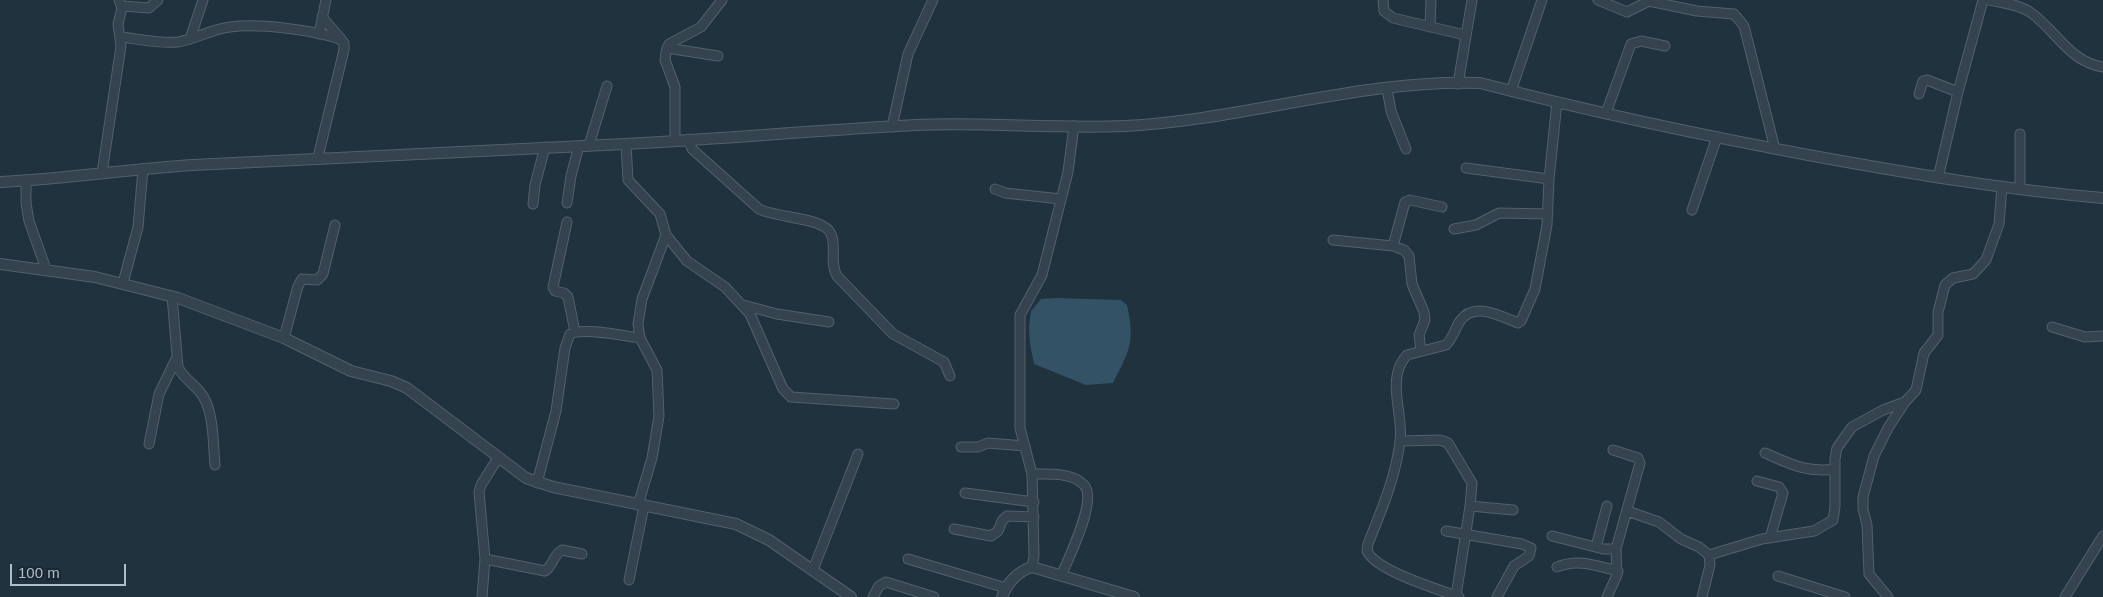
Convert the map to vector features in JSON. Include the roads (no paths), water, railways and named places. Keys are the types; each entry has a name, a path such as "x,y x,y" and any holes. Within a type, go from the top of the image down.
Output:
{"street":[{"path":"102,173 121,46 118,24 121,3 149,8 158,0"},
{"path":"190,39 203,0"},
{"path":"319,34 326,0"},
{"path":"676,140 675,87 665,60 667,48 669,44 701,27 722,0"},
{"path":"892,127 908,54 933,0"},
{"path":"1383,0 1384,11 1388,16"},
{"path":"1430,27 1432,0"},
{"path":"1458,84 1472,0"},
{"path":"1511,91 1542,0"},
{"path":"1598,0 1624,12 1630,11 1649,1 1697,11 1734,14 1744,26 1775,149"},
{"path":"1938,178 1982,0"},
{"path":"1989,0 2018,7 2031,13 2071,53 2086,62 2103,67"},
{"path":"1376,12 1465,35"},
{"path":"318,158 344,50 342,40 322,17"},
{"path":"121,37 165,42 190,39 218,29 246,26 319,34 342,40"},
{"path":"1606,114 1631,44 1641,41 1665,46"},
{"path":"667,48 718,56"},
{"path":"1919,94 1923,81 1926,80 1958,92"},
{"path":"0,182 318,158 626,144 918,125 1120,126 1164,123 1271,105 1387,89 1480,83 1606,114 1775,149 1938,178 2103,198"},
{"path":"567,203 570,176 607,86"},
{"path":"1387,89 1391,111 1406,149"},
{"path":"1400,441 1440,440 1448,443 1472,484 1457,596 1405,577 1374,560 1367,551 1395,469 1400,441 1400,417 1396,387 1397,370 1406,355 1446,345 1460,321 1472,312 1485,311 1520,322 1535,289 1548,214 1549,180 1557,102"},
{"path":"1032,567 1034,502 1032,474 1020,428 1020,315 1042,275 1068,172 1074,126"},
{"path":"2020,134 2020,188"},
{"path":"1692,210 1717,137"},
{"path":"688,139 692,148 759,209 827,228 832,236 833,268 846,287 893,334 944,362 950,376"},
{"path":"626,144 628,180 660,214 666,235 687,261 716,280 750,314 784,389 791,397 894,404"},
{"path":"533,204 535,185 545,147"},
{"path":"1466,168 1549,180"},
{"path":"123,283 138,227 143,170"},
{"path":"26,180 29,221 46,269"},
{"path":"1888,597 1869,574 1867,525 1862,509 1862,497 1874,456 1888,428 1905,402 1916,390 1924,354 1938,336 1938,312 1945,285 1953,278 1973,274 1986,260 1999,224 2002,186"},
{"path":"995,189 1006,193 1061,199"},
{"path":"1393,246 1404,202 1410,200 1442,207"},
{"path":"1454,229 1476,225 1499,213 1548,214"},
{"path":"567,222 553,287 555,292 564,293 568,297 574,332"},
{"path":"284,338 298,286 302,279 317,280 323,274 336,226"},
{"path":"629,580 641,506 659,416 657,370 640,338 638,324 642,299 666,235"},
{"path":"1333,240 1393,246 1402,249 1409,256 1412,284 1425,320 1419,335 1421,351"},
{"path":"0,264 46,269 123,283 212,309 284,338 351,371 407,388 449,418 498,458 526,478 537,483 641,506 736,524 769,540 851,597"},
{"path":"172,296 176,359 179,370 200,392 207,404 215,465"},
{"path":"743,305 777,314 829,322"},
{"path":"2052,327 2085,337 2103,336"},
{"path":"537,483 556,411 567,340 570,334 574,332 640,338"},
{"path":"149,444 159,394 176,359"},
{"path":"1709,555 1770,538 1814,531 1831,523 1834,516 1837,448 1849,430 1883,410 1905,402"},
{"path":"962,447 978,447 988,443 1025,446"},
{"path":"1607,597 1618,571 1616,549 1640,462 1638,458 1613,450"},
{"path":"1765,453 1805,469 1820,471 1835,469"},
{"path":"813,570 858,454"},
{"path":"482,597 486,559 480,492 481,485 498,458"},
{"path":"1032,474 1061,475 1082,484 1086,490 1086,510 1083,521 1061,576"},
{"path":"1757,481 1779,488 1783,493 1770,538"},
{"path":"965,493 1034,502"},
{"path":"1470,506 1513,510"},
{"path":"1596,547 1607,506"},
{"path":"1627,511 1659,522 1681,538 1700,547 1709,555 1710,565 1702,597"},
{"path":"954,529 991,536 998,532 1002,521 1007,516 1034,517"},
{"path":"1446,531 1466,536 1522,544 1531,548 1529,556 1514,566 1497,597"},
{"path":"1552,536 1596,547 1616,549"},
{"path":"2065,597 2103,536"},
{"path":"486,559 527,569 545,571 555,556 562,550 582,554"},
{"path":"908,559 1004,592 1016,576 1032,567 1134,597"},
{"path":"1557,567 1566,563 1582,562 1618,571"},
{"path":"1778,576 1845,597"},
{"path":"873,597 879,586 886,582 934,597"}],"water":[{"path":"1041,299 1121,300 1127,305 1131,337 1127,354 1113,383 1086,385 1034,364 1029,327 1031,311"}]}
